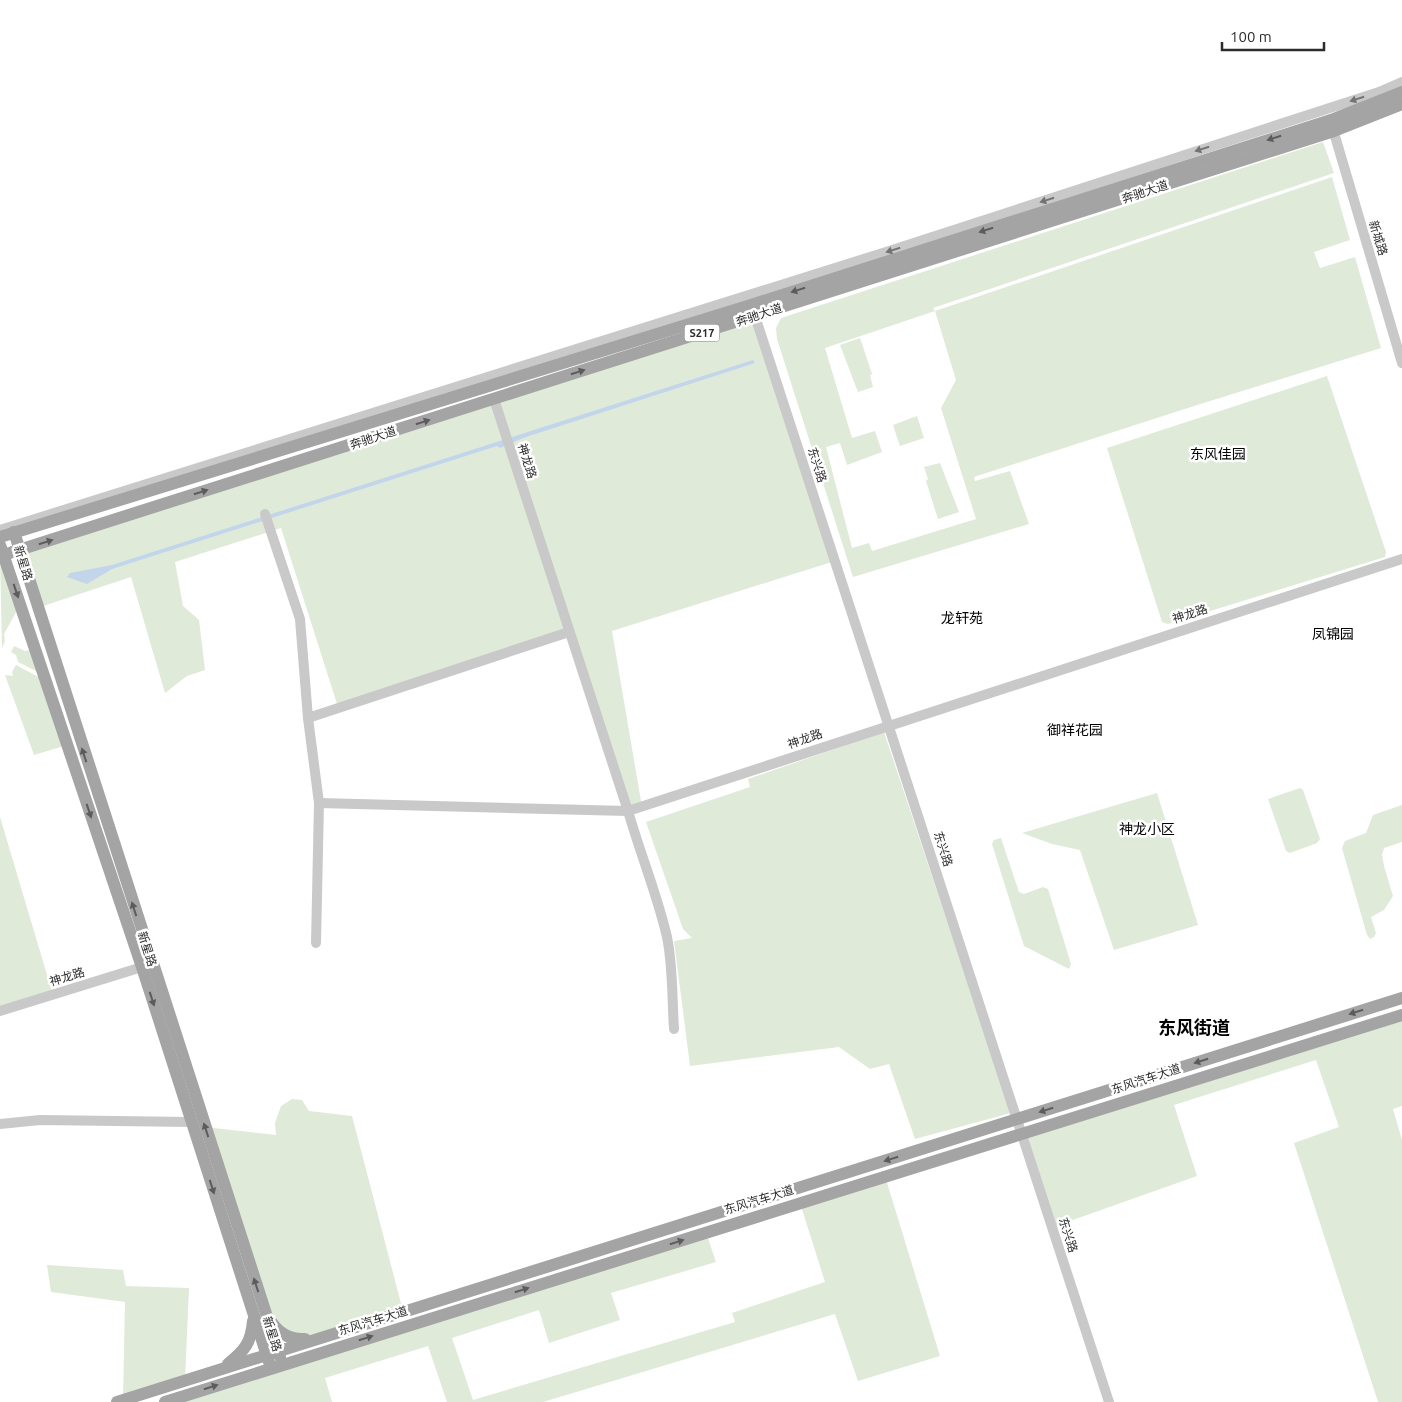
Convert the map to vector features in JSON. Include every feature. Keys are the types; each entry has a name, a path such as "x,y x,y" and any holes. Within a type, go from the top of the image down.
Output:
{"main road":[{"name":"奔驰大道","path":"0,536 19,528 753,311 826,276 1294,126 1332,126 1402,92"},
{"name":"奔驰大道","path":"1,552 18,551 494,399 753,311 1402,104"},
{"name":"新星路","path":"19,528 18,551 259,1314"},
{"name":"新星路","path":"1,552 142,967 191,1122 276,1366"},
{"name":"东风汽车大道","path":"117,1402 1402,998"},
{"name":"东风汽车大道","path":"165,1402 1402,1015"},
{"path":"221,1369 244,1351 259,1314 276,1330 294,1340 317,1338"}],"street":[{"path":"1294,126 1402,82"},
{"name":"新城路","path":"1332,126 1402,363"},
{"path":"0,530 19,528 826,276"},
{"name":"东兴路","path":"753,311 1109,1402"},
{"name":"神龙路","path":"494,399 628,811 889,724 990,694 1074,664 1402,559"},
{"path":"265,514 300,619 308,718 319,804 316,943"},
{"path":"308,718 569,632"},
{"path":"319,804 628,811 637,845 649,873 667,938 674,1029"},
{"name":"神龙路","path":"0,1011 142,967"},
{"path":"0,1124 40,1120 191,1122"}],"green space":[{"path":"1323,142 1334,173 933,308 935,311 1332,177 1350,240 1314,252 1320,268 1355,257 1381,348 974,477 975,481 1010,471 1029,524 853,577 777,339 776,328 781,318","holes":["935,311 956,380 941,408 976,519 872,551 869,543 852,548 826,447 840,443 847,465 882,452 875,431 852,438 825,348"]},
{"path":"755,316 835,561 612,631 642,807 628,811 569,632 338,707 281,528 175,562 183,606 199,620 205,670 187,676 165,693 131,577 37,608 18,551"},
{"path":"860,338 872,374 870,375 873,387 858,392 840,345"},
{"path":"1327,376 1386,552 1385,557 1168,624 1162,622 1107,448"},
{"path":"917,416 924,438 900,446 893,425"},
{"path":"940,463 959,512 938,519 926,481 928,479 924,467"},
{"path":"0,556 20,605 4,634 5,641 2,648"},
{"path":"14,646 25,651 35,649 44,675 18,662 16,655 11,652"},
{"path":"16,665 46,681 67,745 34,755 5,675 13,676 12,672"},
{"path":"884,732 1011,1113 915,1139 889,1064 870,1069 839,1047 690,1066 674,941 692,938 683,929 646,822 750,787 748,779"},
{"path":"1300,788 1303,790 1320,839 1317,843 1290,853 1286,851 1268,799"},
{"path":"1157,793 1198,925 1114,950 1080,850 1052,844 1022,833"},
{"path":"1402,805 1402,842 1384,848 1382,855 1393,896 1384,910 1371,917 1376,933 1370,939 1367,935 1342,848 1345,841 1366,833 1373,815"},
{"path":"0,817 53,995 0,1011"},
{"path":"1001,838 1019,892 1024,894 1043,887 1048,889 1071,964 1069,969 1024,946 992,844 994,840"},
{"path":"1402,1015 1402,1106 1393,1109 1402,1140 1402,1402 1378,1402 1294,1143 1339,1127 1316,1060 1174,1105 1197,1176 1053,1227 1023,1134"},
{"path":"292,1099 302,1100 309,1111 352,1116 403,1311 317,1338 276,1330 205,1127 276,1135 275,1123 281,1106"},
{"path":"885,1176 940,1356 858,1381 835,1314 543,1402 447,1402 428,1346 325,1378 332,1402 178,1402 706,1232 716,1262 611,1293 620,1320 549,1343 539,1310 452,1338 473,1400 735,1322 732,1313 825,1282 800,1203"},
{"path":"47,1265 123,1270 126,1286 189,1288 185,1380 123,1400 125,1302 51,1292"}],"water":[{"path":"753,360 755,363 523,438 500,448 497,446 112,569 87,584 67,577 70,573 112,565"}],"district":[{"name":"东风佳园","path":"1218,454"},
{"name":"龙轩苑","path":"962,618"},
{"name":"凤锦园","path":"1333,634"},
{"name":"御祥花园","path":"1075,730"},
{"name":"神龙小区","path":"1147,829"},
{"name":"东风街道","path":"1194,1028"}]}
